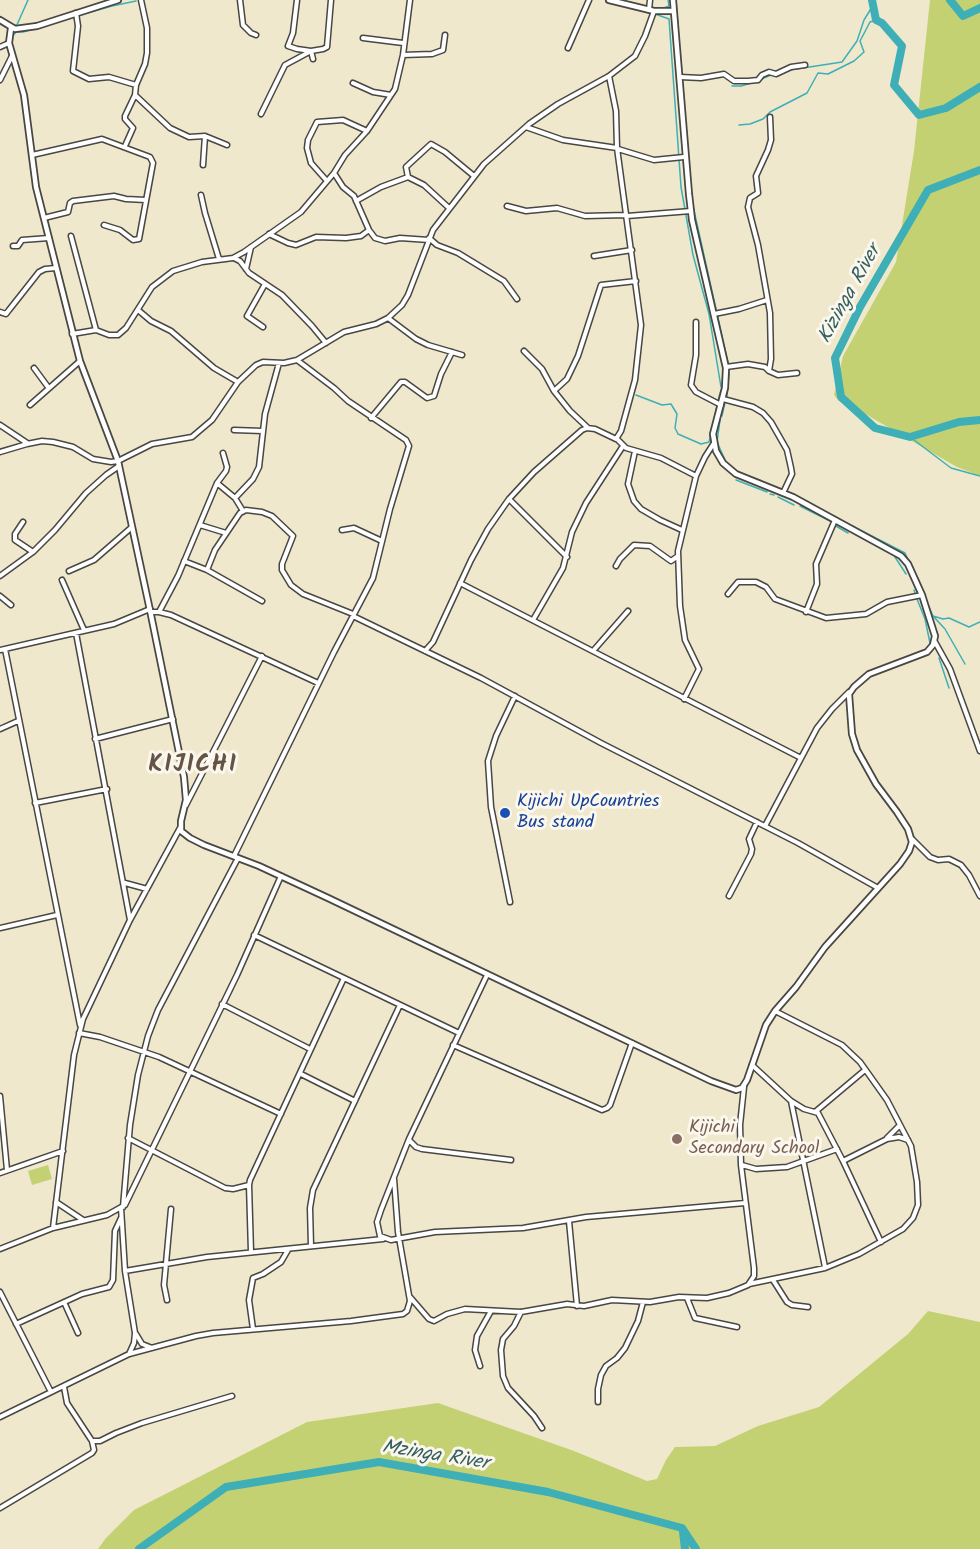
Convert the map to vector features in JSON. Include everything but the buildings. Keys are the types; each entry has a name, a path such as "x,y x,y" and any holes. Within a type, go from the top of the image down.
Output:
{"street":[{"path":"0,20 11,28 37,26 118,0"},
{"path":"125,146 133,128 125,116 146,64 147,28 141,0"},
{"path":"240,0 243,25 256,35"},
{"path":"297,0 293,33 288,45 297,50 311,51 327,46 331,0"},
{"path":"233,258 301,212 334,173 339,162 367,131 398,82 410,0"},
{"path":"568,48 589,0"},
{"path":"609,0 651,11 673,11"},
{"path":"0,576 33,552 86,493 119,464 152,444 196,435 212,420 238,381 259,363 297,360 344,332 376,324 405,306 429,239 448,208 497,150 558,104 609,76 638,52 651,11 650,0"},
{"path":"673,0 684,157 691,211 726,367 727,379 713,434 719,456 731,471 783,493 902,556 922,595 933,627 935,642 950,669 980,751"},
{"path":"76,13 78,26 73,72 89,79 109,76 136,85"},
{"path":"11,28 9,43 24,95 36,187 80,361 119,464 173,719 184,777 185,806"},
{"path":"403,56 436,54 445,48 445,35"},
{"path":"363,38 403,43"},
{"path":"0,47 9,43"},
{"path":"311,51 313,59"},
{"path":"261,114 285,65 311,51"},
{"path":"0,80 12,55"},
{"path":"680,77 701,78 724,74 734,81 748,81 758,80 768,72 776,74 791,67 805,65"},
{"path":"609,76 616,111 617,148 641,332 632,396 617,439"},
{"path":"353,84 373,92 391,95"},
{"path":"135,95 170,128 189,137 205,136 227,145"},
{"path":"769,371 770,313 748,204 750,198 758,193 756,176 771,140 770,117"},
{"path":"327,181 311,163 307,148 308,140 317,122 343,120 367,131"},
{"path":"526,127 569,141 617,148 654,160 684,157"},
{"path":"202,165 205,136"},
{"path":"32,156 102,139 145,154 153,161 138,239 136,241 120,230 104,225"},
{"path":"408,177 406,167 431,144 445,152 474,176"},
{"path":"334,173 356,201 375,238 382,240 429,239 437,245 458,253 504,281 517,298"},
{"path":"356,201 408,177 424,185 448,208"},
{"path":"201,195 208,228 219,259"},
{"path":"44,218 68,212 70,203 73,201 114,196 146,200"},
{"path":"507,206 526,212 557,208 585,216 691,211"},
{"path":"269,234 296,245 312,237 346,238 361,236 369,230"},
{"path":"71,236 96,330"},
{"path":"13,246 18,246 22,240 48,238"},
{"path":"246,270 251,247"},
{"path":"594,256 632,250"},
{"path":"72,334 96,330 109,335 118,335 126,328 152,287 173,271 186,266 233,258 240,261 246,270 282,295 326,343"},
{"path":"0,312 6,314 39,272 56,268"},
{"path":"554,391 570,374 578,356 601,285 636,281"},
{"path":"263,327 247,316 265,284"},
{"path":"714,314 767,300"},
{"path":"138,310 151,321 171,331 214,368 238,381"},
{"path":"388,318 413,338 462,355"},
{"path":"696,322 696,355 691,385 696,392 721,406"},
{"path":"524,351 542,369 554,391 570,411 588,428 617,439 623,446 661,458 696,476"},
{"path":"371,418 401,382 405,382 427,398 434,396 438,389 438,381 452,352"},
{"path":"129,1354 135,1344 135,1334 125,1271 121,1218 128,1138 143,1052 158,1010 236,857 318,683 376,571 409,444 371,418 297,360"},
{"path":"30,405 80,361"},
{"path":"235,498 256,474 268,400 279,363"},
{"path":"726,367 748,364 765,367 769,371 782,375 796,373"},
{"path":"33,368 48,387"},
{"path":"723,399 753,407 771,422 787,450 791,468 792,474 783,493"},
{"path":"0,425 27,444"},
{"path":"431,654 433,642 488,529 509,499 534,472 570,439 588,428"},
{"path":"234,430 263,431"},
{"path":"0,452 42,441 53,442 73,447 93,459 119,464"},
{"path":"684,699 699,669 685,640 680,606 678,556 682,530 696,476 714,443"},
{"path":"533,620 559,578 567,557 572,532 586,503 623,446"},
{"path":"635,451 628,484 634,501 651,514 682,530"},
{"path":"159,612 178,576 217,483 227,467 223,453"},
{"path":"217,483 235,498 243,511"},
{"path":"509,499 567,557"},
{"path":"207,570 226,534 243,511"},
{"path":"243,511 267,514 293,536 282,570 298,592 353,615 515,696 601,743 765,826 878,888"},
{"path":"806,612 818,584 816,564 835,520"},
{"path":"23,522 15,534 15,540 33,552"},
{"path":"200,525 226,534"},
{"path":"69,571 94,560 132,527"},
{"path":"342,530 354,528 382,541"},
{"path":"616,566 634,545 650,546 671,561 678,556"},
{"path":"184,561 207,570 262,601"},
{"path":"62,579 84,630"},
{"path":"728,594 738,582 756,582 765,587 775,599 826,618 866,614 887,602 922,595"},
{"path":"460,583 801,758"},
{"path":"0,596 11,605"},
{"path":"80,1030 2,650 114,624 150,611 159,612 262,656 318,683"},
{"path":"593,651 628,611"},
{"path":"76,633 130,920"},
{"path":"425,651 433,642"},
{"path":"765,826 817,728 832,709 869,674 922,655 935,642"},
{"path":"53,1228 74,1055 86,1010 130,920 180,827 185,806 262,656"},
{"path":"850,692 851,726 857,750 876,784 904,822 911,838 930,857 949,860 960,865 969,875 980,896"},
{"path":"510,902 490,807 488,761 496,735 515,696"},
{"path":"95,739 173,719"},
{"path":"0,729 18,721"},
{"path":"35,803 107,789"},
{"path":"729,896 751,855 749,839 757,822"},
{"path":"180,827 183,833 190,838 281,876 730,1089 739,1090 744,1086"},
{"path":"748,1285 754,1276 754,1268 741,1165 740,1125 744,1086 766,1025 825,947 906,856 911,846 911,838"},
{"path":"0,1249 53,1228 84,1221 122,1208 191,1071 281,876"},
{"path":"124,883 147,889"},
{"path":"0,928 57,915"},
{"path":"0,922 9,927"},
{"path":"254,935 459,1033"},
{"path":"382,1239 378,1234 378,1222 409,1139 487,975"},
{"path":"251,1252 249,1185 344,978"},
{"path":"222,1004 310,1049"},
{"path":"311,1246 310,1208 313,1190 400,1005"},
{"path":"410,1297 429,1319 434,1321 447,1314 465,1310 520,1312 567,1304 577,1306 612,1300 642,1302 669,1298 717,1297 748,1285 825,1268 903,1229 914,1218 917,1210 917,1182 908,1140 887,1100 865,1070 842,1046 775,1011"},
{"path":"80,1030 191,1071 281,1114"},
{"path":"453,1045 590,1106 604,1110 610,1105 632,1043"},
{"path":"752,1065 790,1101 819,1116 843,1161 880,1242"},
{"path":"815,1112 865,1070"},
{"path":"301,1074 355,1101"},
{"path":"0,1096 7,1170"},
{"path":"790,1101 825,1268"},
{"path":"887,1139 900,1125"},
{"path":"843,1161 887,1139 899,1137 908,1140"},
{"path":"128,1138 225,1188 233,1189 249,1185"},
{"path":"409,1139 416,1147 422,1149 511,1160"},
{"path":"741,1165 756,1169 787,1167 837,1149"},
{"path":"0,1173 63,1151"},
{"path":"0,1418 129,1354 213,1333 403,1314 409,1306 410,1297 399,1239 394,1178"},
{"path":"56,1202 84,1221"},
{"path":"125,1271 251,1252 399,1239 435,1232 513,1229 604,1215 745,1203"},
{"path":"167,1300 164,1285 171,1209"},
{"path":"16,1324 82,1294 106,1289 111,1284 115,1231 121,1218"},
{"path":"569,1221 577,1306"},
{"path":"253,1329 249,1300 253,1278 262,1275 281,1262 288,1250"},
{"path":"773,1280 787,1302 808,1307"},
{"path":"0,1292 51,1392"},
{"path":"567,1304 575,1296"},
{"path":"687,1298 695,1318 737,1327"},
{"path":"64,1302 78,1333"},
{"path":"598,1402 598,1389 603,1370 617,1358 625,1347 638,1322 642,1302"},
{"path":"480,1366 475,1350 477,1336 491,1311"},
{"path":"520,1312 514,1326 503,1339 501,1350 504,1376 508,1388 538,1420 542,1428"},
{"path":"135,1334 142,1344 154,1348"},
{"path":"0,1508 94,1450 92,1442 67,1403 64,1387"},
{"path":"92,1442 100,1441 116,1432 142,1423 232,1396"}],"green space":[{"path":"930,0 980,0 980,476 957,467 839,401 834,395 843,356 896,262 914,151"},
{"path":"48,1165 52,1179 32,1185 28,1171"},
{"path":"928,1311 980,1322 980,1549 98,1549 134,1510 307,1422 438,1403 574,1451 647,1481 657,1479 675,1447 715,1446 758,1426 819,1407 908,1334"}],"waterway":[{"path":"16,27 28,0"},
{"path":"661,9 669,6 668,0"},
{"path":"676,0 678,28"},
{"name":"Kizinga River","path":"872,0 876,20 882,23 902,46 894,85 919,115 946,108 980,87"},
{"name":"Kizinga River","path":"950,0 963,16 980,8"},
{"path":"56,22 136,1"},
{"path":"629,3 656,9"},
{"path":"628,7 644,11"},
{"path":"790,70 842,62 857,41 864,20 872,7"},
{"path":"655,14 669,19 681,187 693,255 709,314 721,387"},
{"path":"739,125 763,119 770,112 807,93 818,73 828,74 854,61 864,52 860,41 870,22 876,20"},
{"path":"12,45 12,37 16,32 37,28"},
{"path":"759,80 771,75"},
{"path":"732,86 755,82"},
{"name":"Kizinga River","path":"980,170 928,190 860,307 835,358 841,397 875,428 910,437 959,422 980,420"},
{"path":"693,206 728,363"},
{"path":"59,288 63,301"},
{"path":"727,396 729,374"},
{"path":"718,401 721,390"},
{"path":"636,395 662,405 671,404 677,414 675,428 678,434 701,444 709,442 717,406"},
{"path":"722,416 725,402"},
{"path":"720,420 717,442 726,462"},
{"path":"910,437 951,468 980,476"},
{"path":"755,479 760,480"},
{"path":"736,480 767,492"},
{"path":"766,484 774,487"},
{"path":"784,491 905,553 923,591"},
{"path":"770,494 774,495"},
{"path":"778,497 794,505"},
{"path":"800,506 830,521"},
{"path":"836,526 848,533"},
{"path":"895,557 906,574"},
{"path":"924,596 933,616 945,629 965,664"},
{"path":"917,599 925,619 930,643"},
{"path":"933,616 949,618 969,627 980,622"},
{"path":"939,658 949,688"},
{"name":"Mzinga River","path":"139,1549 226,1487 379,1462 548,1492 682,1528 696,1549"},
{"path":"683,1532 685,1549"}],"place":[{"name":"Kijichi UpCountries Bus stand","path":"505,813"},
{"name":"Kijichi Secondary School","path":"677,1139"}],"district":[{"name":"KIJICHI","path":"193,767"}]}
